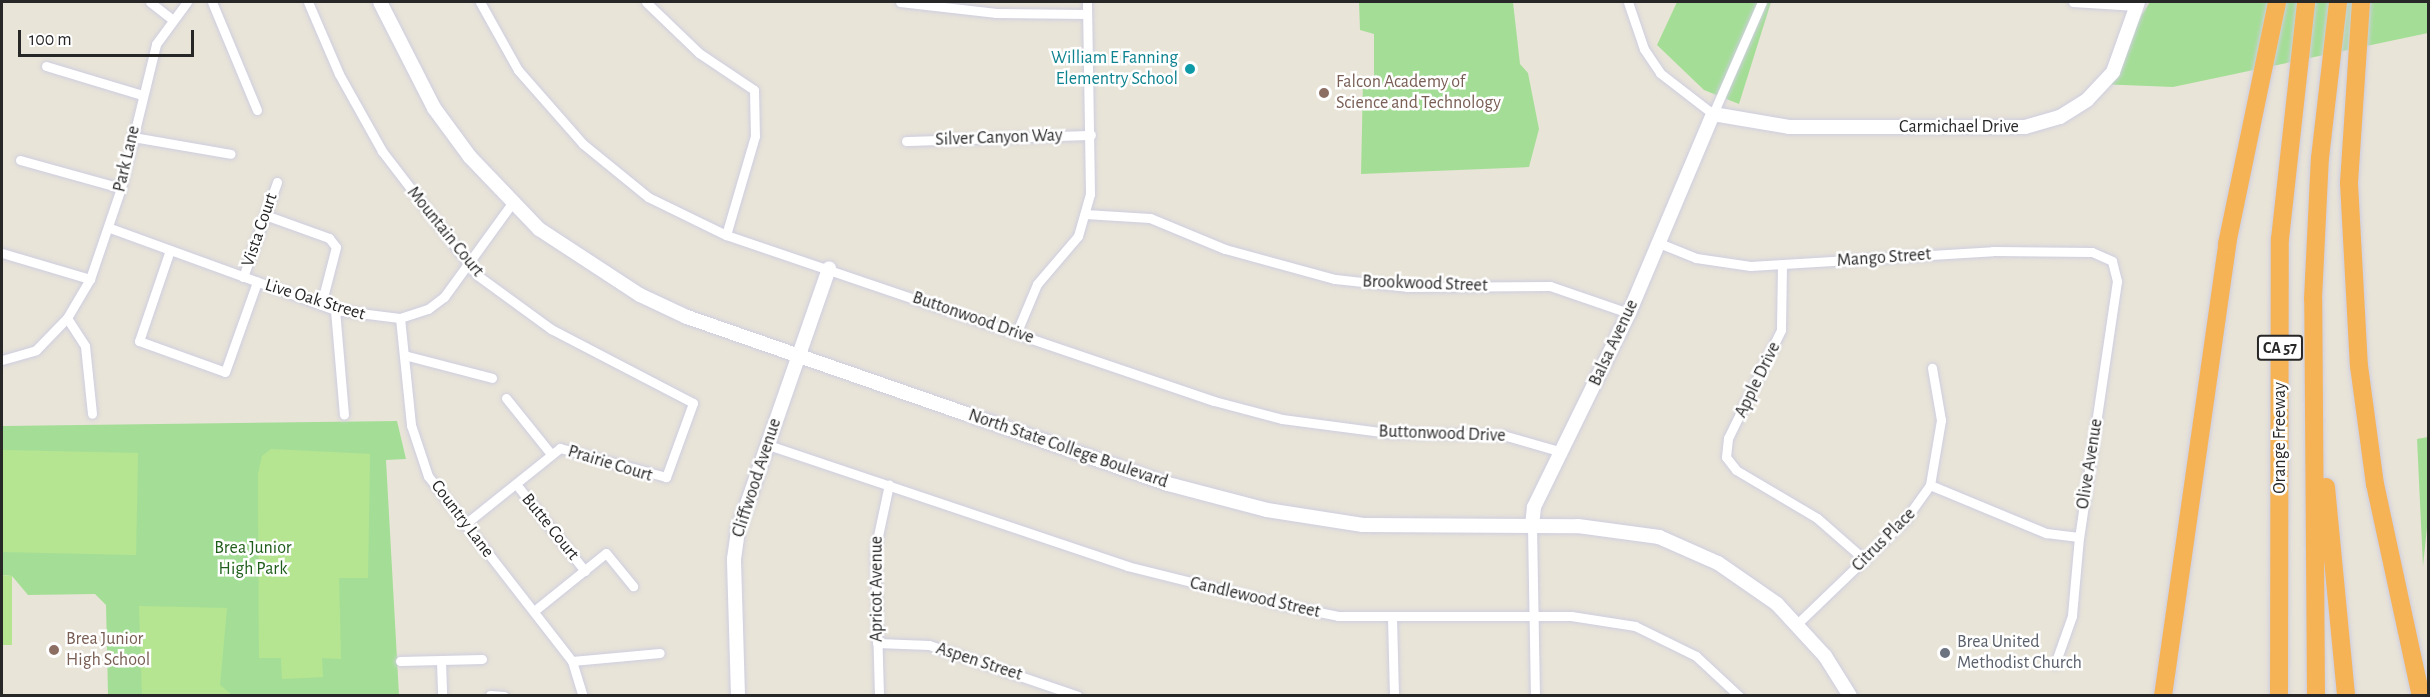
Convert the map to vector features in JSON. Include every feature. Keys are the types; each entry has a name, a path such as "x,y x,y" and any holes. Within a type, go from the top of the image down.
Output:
{"highway":[{"path":"2163,696 2227,244 2277,2"},
{"name":"Orange Freeway","path":"2279,696 2280,239 2306,2"},
{"name":"Orange Freeway","path":"2316,696 2316,371 2313,299 2320,170 2338,2"},
{"path":"2361,2 2349,183 2359,366 2375,484 2421,696"},
{"path":"2316,371 2346,696"}],"main road":[{"name":"North State College Boulevard","path":"380,2 434,108 512,203 602,274 640,295 798,355 1168,484 1257,507 1363,525 1606,527 1659,537 1718,563 1798,623 1850,696"},
{"name":"Carmichael Drive","path":"1713,114 1789,128 2025,127 2060,117 2087,100 2113,72 2137,4"},
{"name":"Balsa Avenue","path":"1532,526 1534,507 1629,313 1713,114"},
{"name":"Cliffwood Avenue","path":"738,696 735,543 829,268"}],"street":[{"path":"150,2 172,19"},
{"name":"Park Lane","path":"2,360 36,350 67,318 90,279 110,228 156,44 186,2"},
{"path":"212,2 257,110"},
{"name":"Mountain Court","path":"308,2 339,74 382,151 472,265 551,329 693,403"},
{"name":"Buttonwood Drive","path":"480,2 518,70 583,144 648,196 726,235 829,268 1016,334 1282,419 1389,433 1503,435 1562,452"},
{"path":"646,2 699,54 754,90 755,136 726,235"},
{"path":"900,2 996,14 1088,14"},
{"path":"1016,334 1032,292 1072,245 1084,214 1091,135 1087,2"},
{"path":"1628,2 1644,49 1660,73 1713,114"},
{"name":"Balsa Avenue","path":"1713,114 1762,2"},
{"path":"2073,2 2137,4"},
{"path":"46,66 142,95"},
{"name":"Silver Canyon Way","path":"906,141 1091,135"},
{"path":"133,137 231,154"},
{"path":"20,160 121,188"},
{"name":"Vista Court","path":"243,277 277,182"},
{"name":"Live Oak Street","path":"110,228 335,310 400,318 428,309 472,265 512,203"},
{"name":"Brookwood Street","path":"1084,214 1150,218 1225,249 1335,279 1407,287 1550,286 1629,313"},
{"path":"265,215 329,238 336,247 321,305"},
{"name":"Mango Street","path":"1659,243 1726,264 1782,265 1993,251 2092,252 2112,261"},
{"path":"170,250 139,341 225,372 257,282"},
{"path":"2,254 90,279"},
{"name":"Olive Avenue","path":"2055,664 2072,616 2079,537 2117,281 2112,261"},
{"name":"Apple Drive","path":"1782,265 1781,330 1728,438 1726,457 1736,470 1817,518 1865,560"},
{"path":"335,310 344,415"},
{"path":"67,318 85,346 92,414"},
{"name":"Country Lane","path":"400,318 418,451 464,525 572,661 583,696"},
{"path":"404,355 492,378"},
{"name":"Citrus Place","path":"1798,623 1905,520 1930,485 1941,420 1932,368"},
{"path":"506,398 551,454"},
{"name":"Prairie Court","path":"464,525 551,454 570,448 662,479 671,474 693,403"},
{"name":"Candlewood Street","path":"768,445 1208,589 1338,616 1392,618 1582,616 1635,626 1696,656 1739,696"},
{"name":"Butte Court","path":"516,484 585,571 606,554 633,586"},
{"name":"Apricot Avenue","path":"879,696 875,550 889,484"},
{"path":"1930,485 2046,533 2079,537"},
{"name":"Balsa Avenue","path":"1532,526 1534,696"},
{"path":"534,611 585,571"},
{"path":"1392,618 1394,696"},
{"name":"Aspen Street","path":"877,644 929,645 1078,696"},
{"path":"572,661 660,653"},
{"path":"400,661 482,659"},
{"path":"441,661 442,696"},
{"path":"490,695 504,696"}],"green space":[{"path":"1359,2 1513,2 1520,64 1528,73 1539,129 1529,167 1361,174 1363,81 1374,79 1374,34 1360,30"},
{"path":"1677,2 1771,2 1739,104 1704,90 1657,45"},
{"path":"2150,2 2428,2 2428,33 2173,87 2098,84"},
{"name":"Brea Junior High Park","path":"397,421 406,459 386,460 399,695 108,695 106,605 95,594 28,595 12,576 2,575 2,426"},
{"path":"2428,437 2428,518 2423,566 2417,439"},
{"path":"271,449 370,454 368,578 339,578 341,659 322,658 323,677 282,679 281,658 259,658 258,474 262,456"},
{"path":"2,450 138,453 136,555 2,552"},
{"path":"2,575 12,576 12,645 2,645"},
{"path":"139,606 227,608 220,685 232,695 142,695"}],"place":[{"name":"William E Fanning Elementry School","path":"1190,69"},
{"name":"Falcon Academy of Science and Technology","path":"1324,93"},
{"name":"Brea Junior High School","path":"54,650"},
{"name":"Brea United Methodist Church","path":"1945,653"}]}
